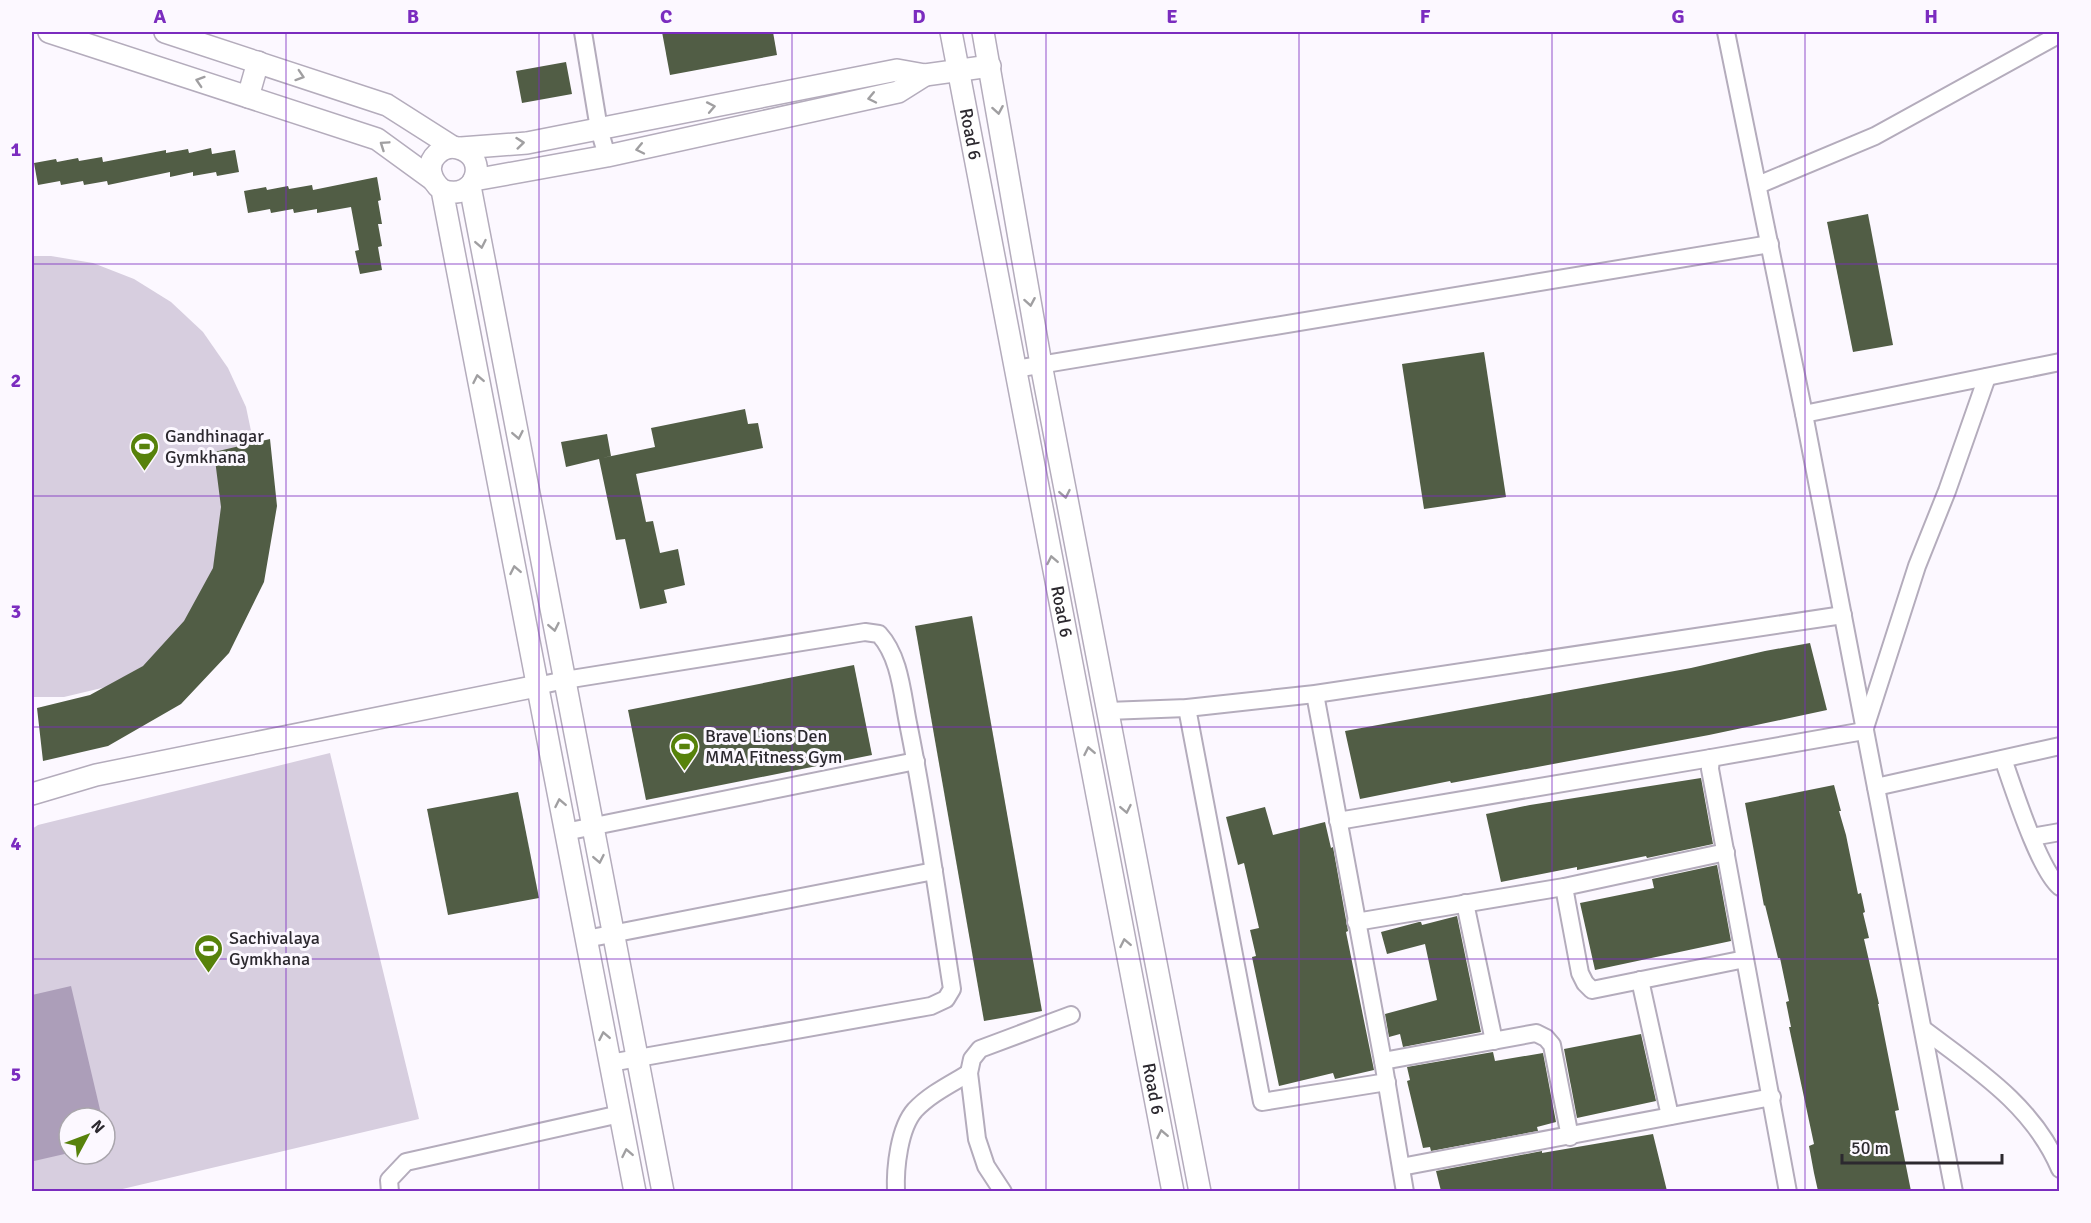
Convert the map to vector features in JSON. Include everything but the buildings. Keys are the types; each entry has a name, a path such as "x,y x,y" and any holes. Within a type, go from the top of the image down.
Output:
{"street":[{"path":"49,32 377,140 437,184 456,193 472,183 898,92 925,75"},
{"path":"165,32 387,105 473,158 476,173 472,183 663,1191"},
{"path":"583,32 599,129 607,156"},
{"name":"Road 6","path":"951,32 1173,1191"},
{"name":"Road 6","path":"983,32 1041,364 1200,1191"},
{"path":"1726,32 1804,414 1954,1191"},
{"path":"1758,185 1875,136 2060,34"},
{"path":"248,97 258,62"},
{"path":"635,1191 537,686 437,184 431,164 439,152 457,148 526,143 897,70 925,75 990,66"},
{"path":"1015,369 1770,244"},
{"path":"1804,414 2060,362"},
{"path":"1864,731 1917,566 1987,377"},
{"path":"1107,711 1187,708 1315,694 1843,615"},
{"path":"32,794 96,776 565,680 865,632 879,634 889,644 897,669 916,761 952,989 945,999 931,1006 610,1063"},
{"path":"1315,694 1405,1191"},
{"path":"1187,708 1262,1102 1387,1082"},
{"path":"1338,821 1864,731"},
{"path":"1876,787 2060,746"},
{"path":"1711,758 1710,769 1788,1191"},
{"path":"2003,759 2032,837 2046,868 2060,887"},
{"path":"565,832 916,761"},
{"path":"2032,837 2060,832"},
{"path":"1356,922 1564,887 1726,852"},
{"path":"586,939 934,871"},
{"path":"1564,887 1580,973 1592,990 1745,959"},
{"path":"1465,903 1494,1041"},
{"path":"1640,980 1670,1116"},
{"path":"1003,1191 986,1166 977,1139 969,1073 972,1059 981,1049 1071,1015"},
{"path":"1923,1029 2008,1094 2052,1150 2060,1169"},
{"path":"1383,1061 1536,1033 1546,1038 1552,1045 1570,1137"},
{"path":"896,1191 896,1173 904,1131 914,1111 935,1093 969,1073"},
{"path":"1401,1167 1570,1137 1772,1097"},
{"path":"390,1191 389,1180 406,1162 620,1114"}],"shaded area":[{"name":"Gandhinagar Gymkhana","path":"32,256 51,256 93,263 134,279 171,302 203,332 228,368 246,407 255,450 256,493 181,645 106,687 64,697 32,697"},
{"name":"Sachivalaya Gymkhana","path":"330,753 419,1119 114,1191 32,1191 32,829 38,825"},
{"path":"71,986 99,1106 57,1106 57,1156 34,1161 32,1151 32,995"}],"place":[{"name":"Gandhinagar Gymkhana","path":"144,472"},
{"name":"Brave Lions Den MMA Fitness Gym","path":"684,772"},
{"name":"Sachivalaya Gymkhana","path":"208,974"}]}
